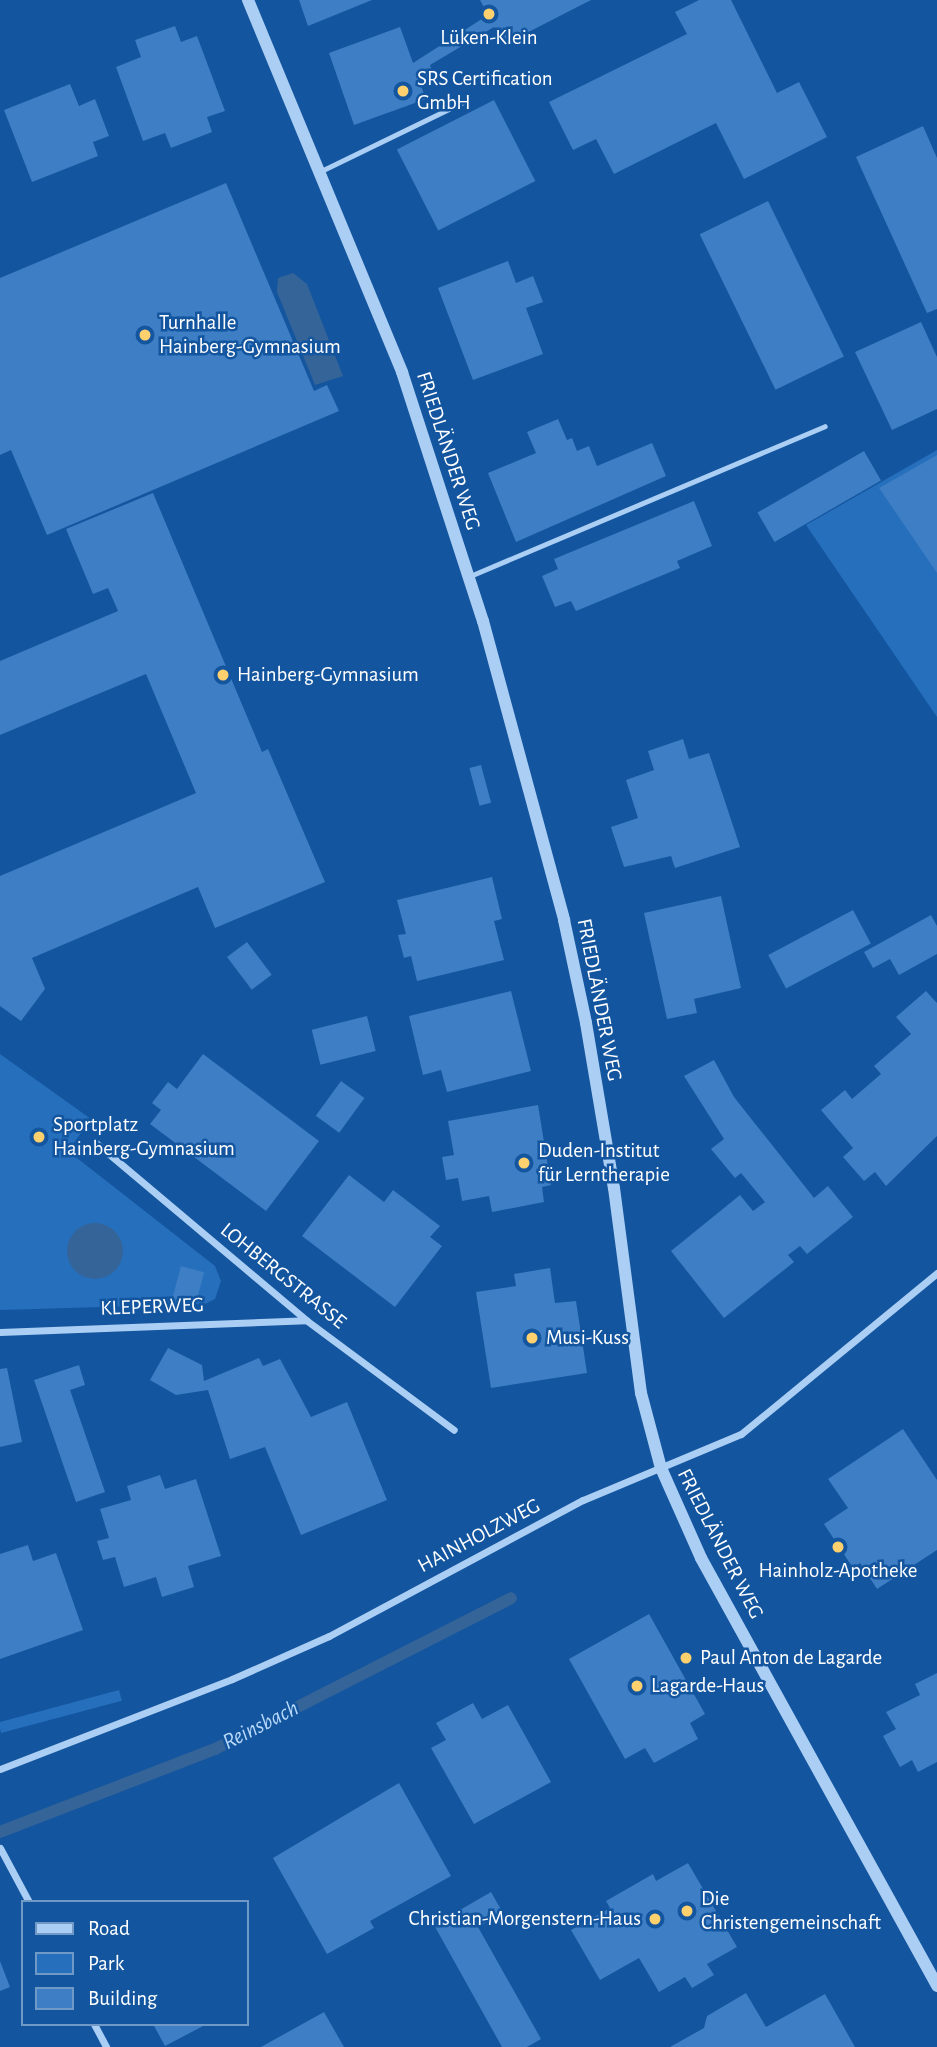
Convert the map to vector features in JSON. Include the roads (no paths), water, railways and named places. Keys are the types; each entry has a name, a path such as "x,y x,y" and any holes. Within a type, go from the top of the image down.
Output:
{"street":[{"name":"FRIEDLÄNDER WEG","path":"248,0 402,372 469,577 569,946 612,1175 641,1393 661,1468 701,1558 937,1986"},
{"name":"LOHBERGSTRASSE","path":"96,1143 306,1320 454,1430"},
{"name":"HAINHOLZWEG","path":"0,1769 220,1684 329,1636 583,1500 754,1426 937,1273"},
{"name":"KLEPERWEG","path":"0,1332 306,1320"},
{"path":"0,1848 28,1900"},
{"path":"95,2026 106,2047"}],"lane":[{"path":"321,171 463,102"},
{"path":"469,577 825,426"}],"waterway":[{"name":"Reinsbach","path":"0,1832 215,1749 511,1598"}],"place":[{"name":"Lüken-Klein","path":"489,14"},
{"name":"SRS Certification GmbH","path":"403,91"},
{"name":"Turnhalle Hainberg-Gymnasium","path":"145,335"},
{"name":"Hainberg-Gymnasium","path":"223,675"},
{"name":"Sportplatz Hainberg-Gymnasium","path":"39,1137"},
{"name":"Duden-Institut für Lerntherapie","path":"524,1163"},
{"name":"Musi-Kuss","path":"532,1338"},
{"name":"Hainholz-Apotheke","path":"838,1547"},
{"name":"Paul Anton de Lagarde","path":"686,1658"},
{"name":"Lagarde-Haus","path":"637,1686"},
{"name":"Die Christengemeinschaft","path":"687,1911"},
{"name":"Christian-Morgenstern-Haus","path":"655,1919"}]}
